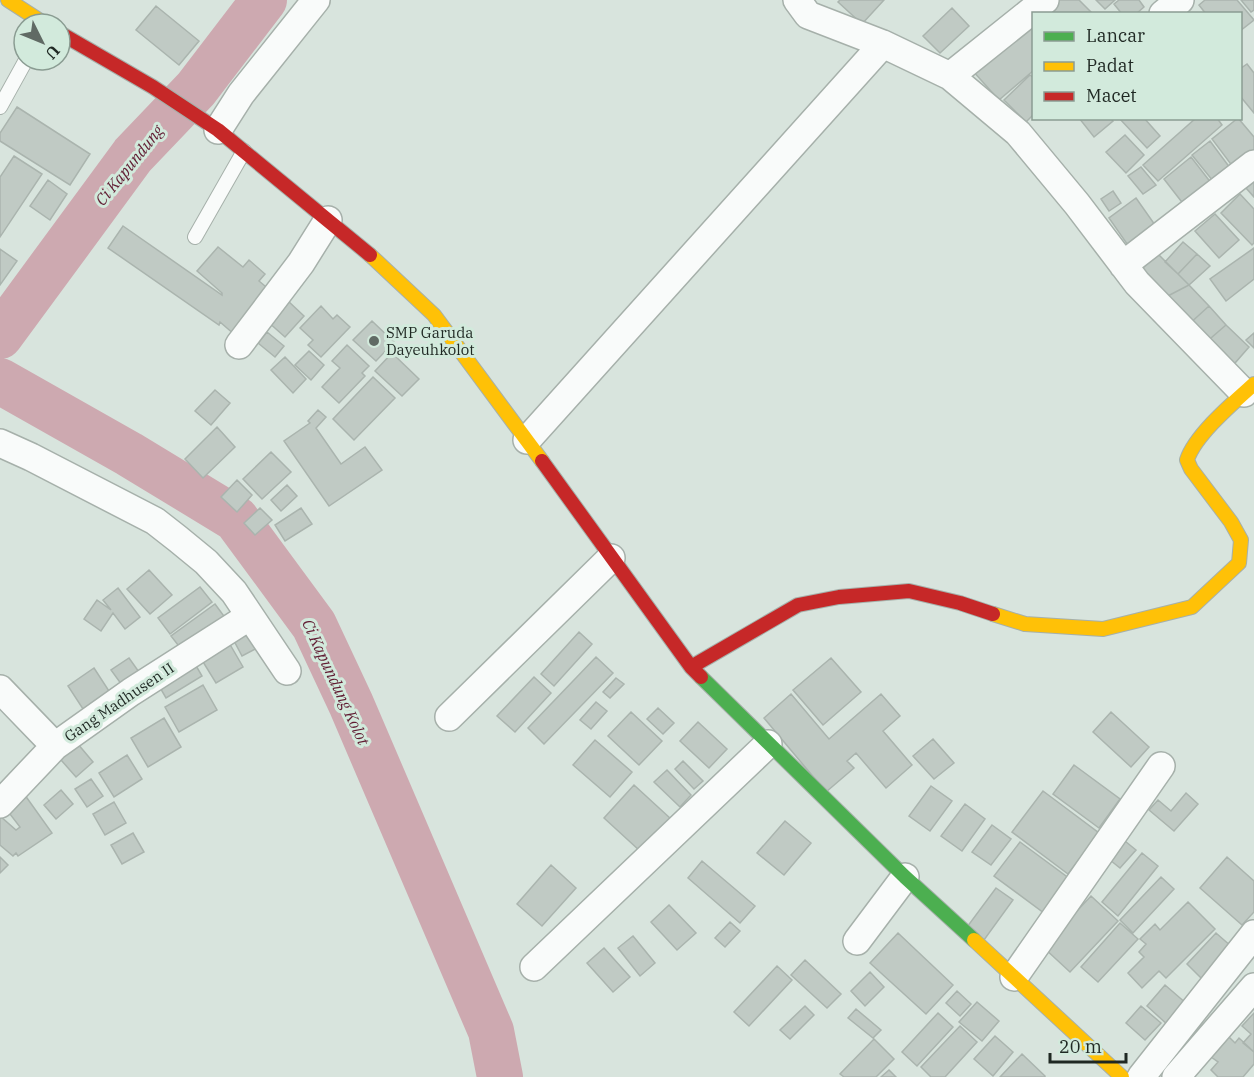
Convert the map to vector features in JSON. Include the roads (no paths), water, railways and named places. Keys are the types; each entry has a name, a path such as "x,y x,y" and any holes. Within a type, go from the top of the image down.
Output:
{"street":[{"path":"8,0 26,12"},
{"path":"210,124 241,94 316,0"},
{"path":"950,76 1045,0"},
{"path":"1165,12 1180,0"},
{"path":"691,667 798,605 839,597 909,591 960,603 1025,624 1103,629 1192,607 1239,563 1241,540 1187,460 1190,451 1227,408 1249,389 1137,283 1077,204 1018,134 950,76 809,5"},
{"path":"72,40 153,87 210,124 359,244 434,315 691,667 905,877 1122,1077"},
{"path":"527,440 883,44"},
{"path":"1124,265 1254,164"},
{"path":"239,345 301,263 328,220"},
{"path":"0,443 32,457 155,521 206,562 234,592 287,671"},
{"path":"449,717 611,558"},
{"name":"Gang Madhusen II","path":"0,804 55,746 131,692 250,616"},
{"path":"0,689 55,746"},
{"path":"534,967 768,744"},
{"path":"1014,977 1161,766"},
{"path":"857,941 905,877"},
{"path":"1141,1077 1254,934"},
{"path":"1176,1077 1254,987"}],"lane":[{"path":"0,107 19,72"},
{"path":"195,237 244,151"}],"waterway":[{"name":"Ci Kapundung","path":"0,336 133,155 196,89 264,0"},
{"name":"Ci Kapundung Kolot","path":"0,381 129,454 236,519 314,625 351,704 491,1031 500,1077"}],"place":[{"name":"SMP Garuda Dayeuhkolot","path":"374,341"}]}
